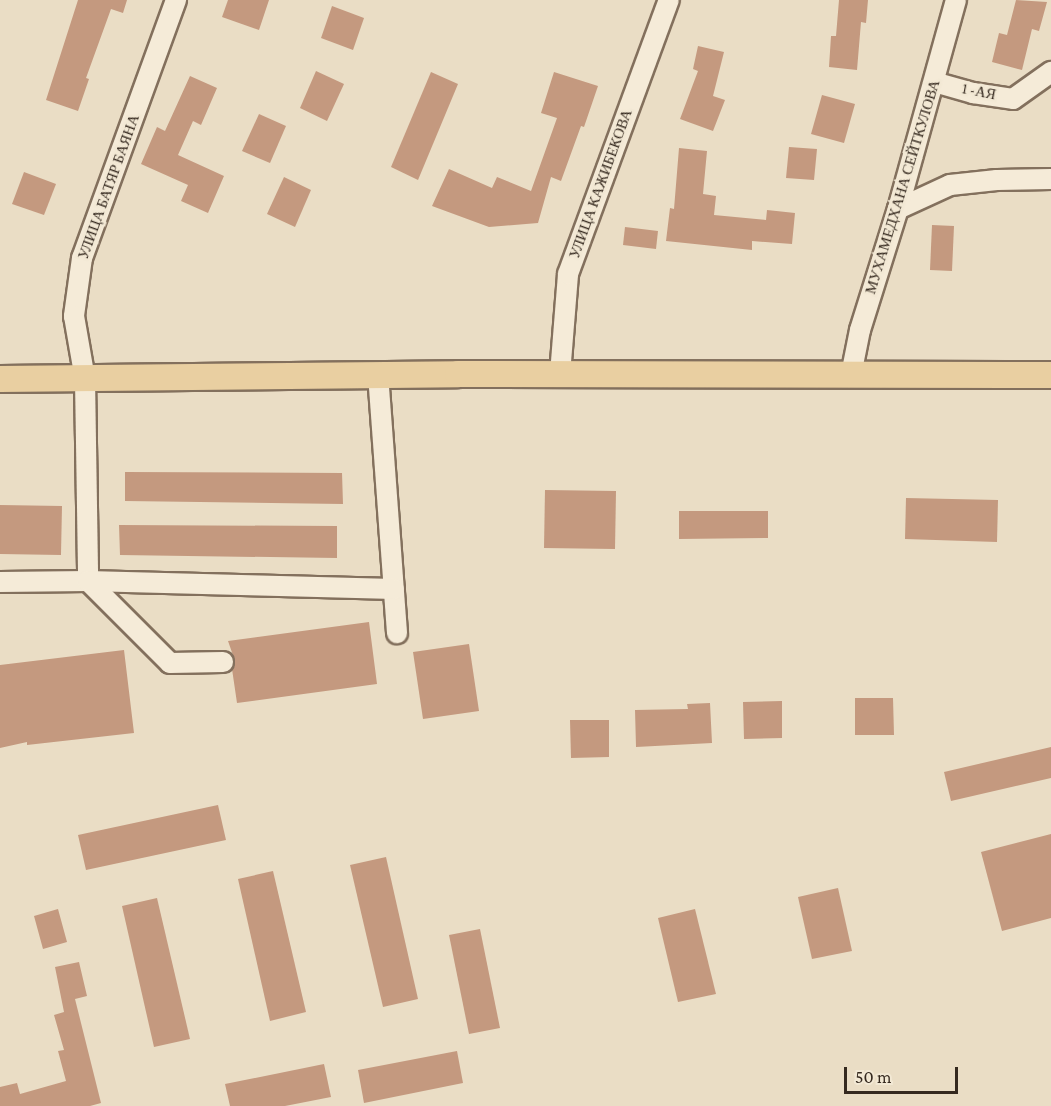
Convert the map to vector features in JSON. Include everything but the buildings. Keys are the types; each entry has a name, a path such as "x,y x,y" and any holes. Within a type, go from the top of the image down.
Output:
{"main road":[{"path":"0,379 378,374 1051,375"}],"street":[{"name":"УЛИЦА БАТЯР БАЯНА","path":"88,581 85,379 74,316 82,258 176,0"},
{"name":"УЛИЦА КАЖИБЕКОВА","path":"560,374 568,274 591,203 669,0"},
{"name":"МУХАМЕДХАНА СЕЙТКУЛОВА","path":"851,375 860,330 898,209 956,0"},
{"name":"1 -АЯ","path":"934,82 973,93 1013,99 1051,72"},
{"path":"898,209 950,185 997,180 1051,179"},
{"path":"378,374 397,633"},
{"path":"0,582 88,581 394,589"},
{"path":"88,581 170,663 223,662"}]}
